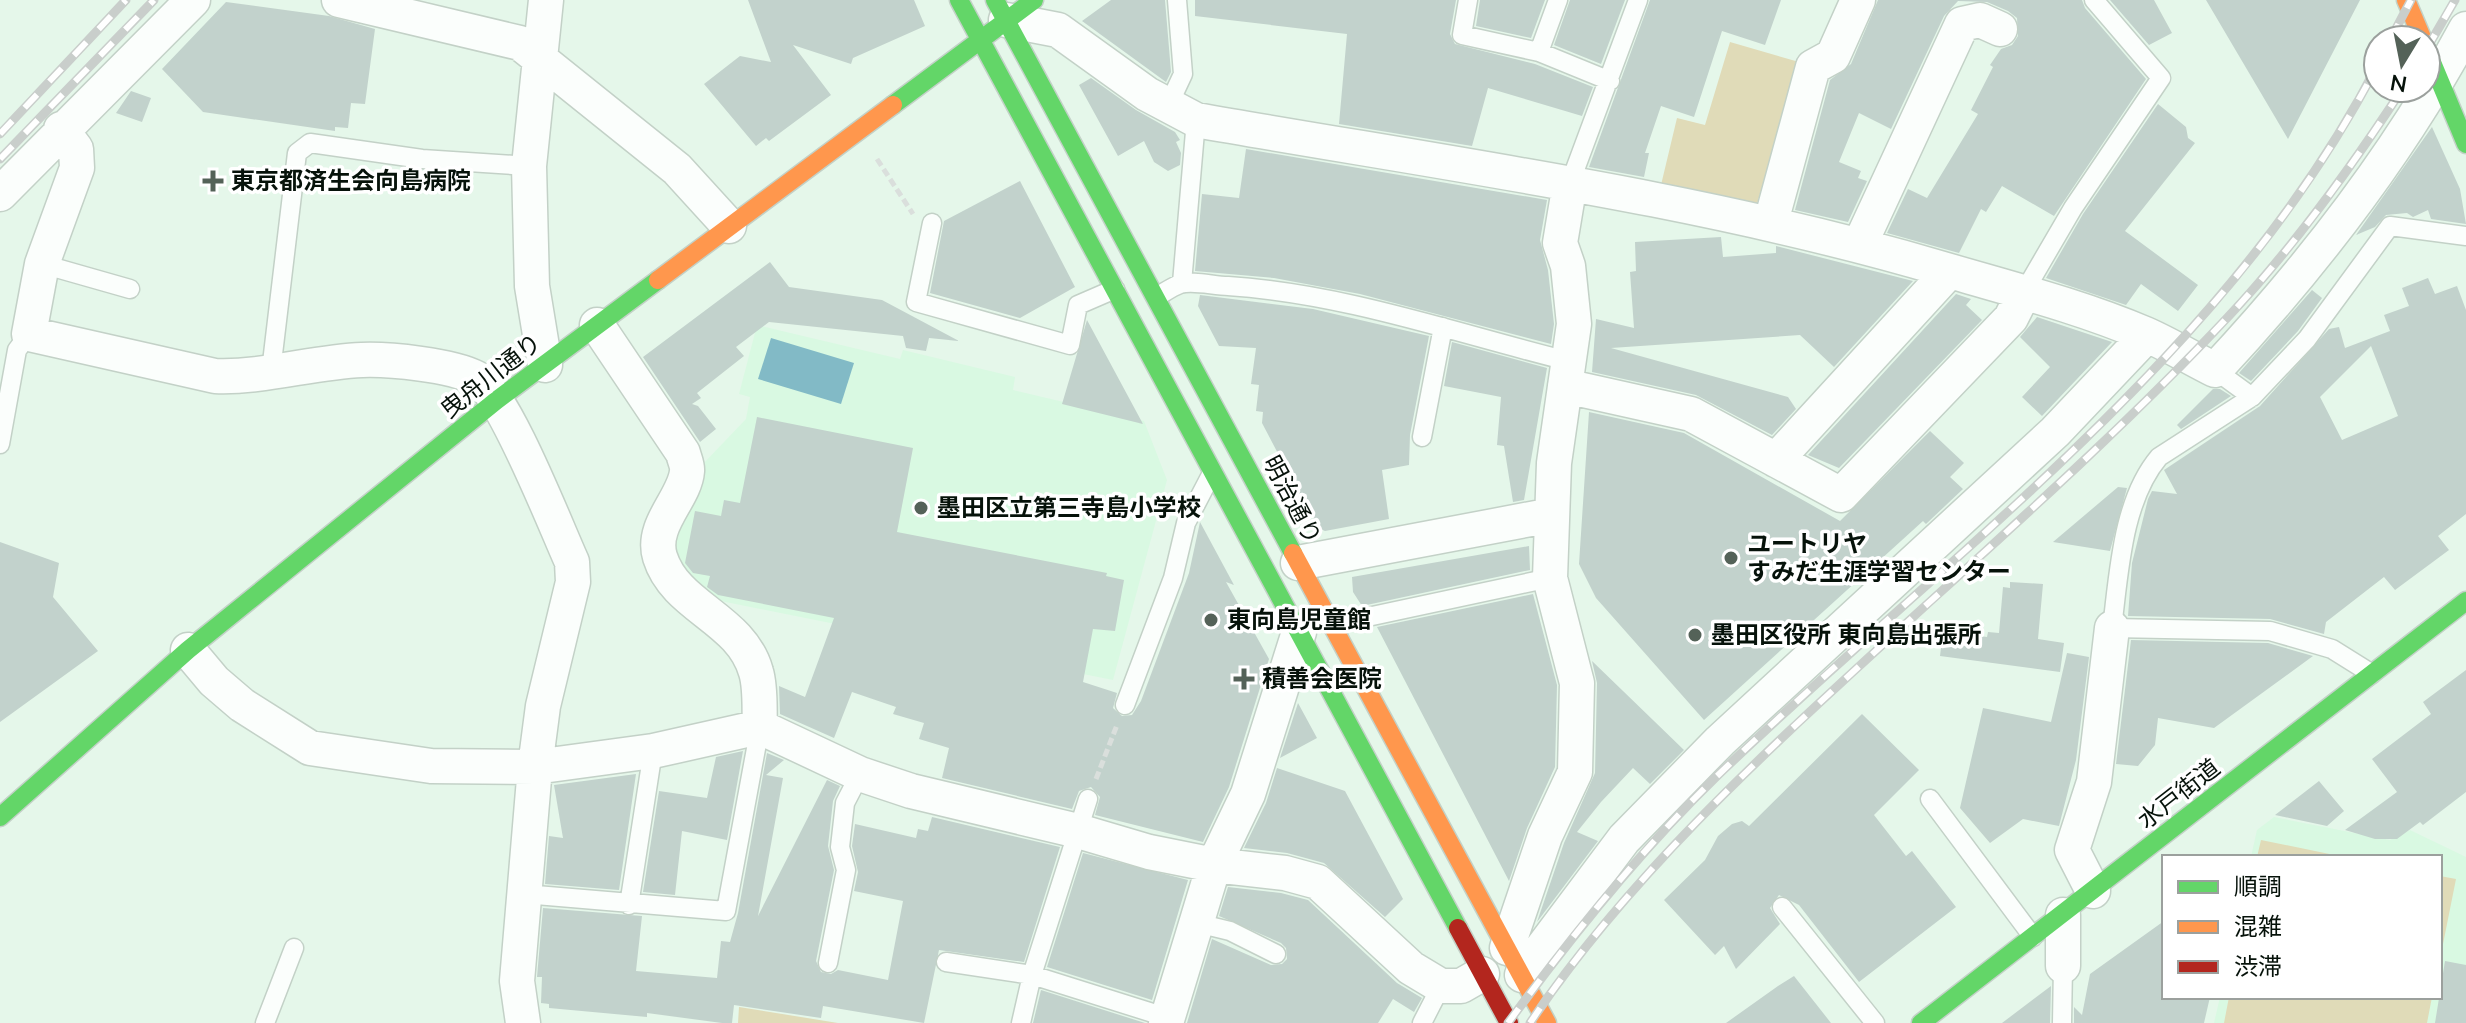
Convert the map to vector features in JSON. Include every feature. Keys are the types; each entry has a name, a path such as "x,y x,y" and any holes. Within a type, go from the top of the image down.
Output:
{"main road":[{"name":"明治通り","path":"959,0 994,20 1158,296 1298,563 1547,1023"},
{"name":"曳舟川通り","path":"0,817 188,650 497,400 858,130 994,20 1034,0"},
{"path":"2406,0 2416,24"},
{"name":"明治通り","path":"994,20 1115,289 1494,1006"},
{"path":"2442,86 2466,144"},
{"name":"水戸街道","path":"1921,1023 2466,601"}],"street":[{"path":"0,194 61,129 193,0"},
{"path":"339,0 520,43 677,169 729,226"},
{"path":"545,365 532,286 529,166 546,0"},
{"path":"1771,222 1813,67 1833,56 1858,0"},
{"path":"994,20 1058,30 1147,94 1182,112 1771,222 1860,244 2024,292 2147,335 2215,370 2353,208 2422,104"},
{"path":"1860,244 1962,24 1980,20 2000,29"},
{"path":"2442,73 2466,29"},
{"path":"61,129 76,149 77,168 15,346 215,376 362,360 415,362 477,378 497,400 572,562 573,582 543,706 535,767 517,981 523,1023"},
{"path":"1515,962 1545,836 1575,772 1577,683 1550,578 1554,463 1574,324 1568,266 1560,243 1570,183"},
{"path":"1776,460 1942,279 1945,270"},
{"path":"1567,374 1691,414 1841,495 2011,318 2024,292"},
{"path":"597,325 683,453 687,471 663,523 658,553 668,575 683,593 722,621 746,647 757,674 760,727"},
{"path":"1515,962 1624,839 1720,741 2055,432 2147,335"},
{"path":"1298,563 1552,515"},
{"path":"2093,891 2072,850 2094,782 2112,628"},
{"path":"1172,1021 1214,865 1248,794 1299,632"},
{"path":"188,650 214,681 242,705 310,748 431,766 535,767 653,751 760,727 860,774 911,791 1083,815 1149,852 1214,865 1285,873 1318,882 1411,968 1441,986 1461,986 1494,1006"},
{"path":"2063,915 2063,966"}],"lane":[{"path":"1177,0 1183,74 1182,283"},
{"path":"1468,0 1462,35 1539,52 1610,81"},
{"path":"1539,52 1558,0"},
{"path":"1570,183 1638,0"},
{"path":"2024,292 2073,208 2161,78 2094,0"},
{"path":"271,371 297,153 310,143 422,159 529,166"},
{"path":"932,223 916,302 1070,345 1078,305 1115,289"},
{"path":"2372,674 2332,649 2270,631 2112,628 2120,565 2131,515 2148,470 2159,457 2252,397 2307,339 2390,226 2466,236"},
{"path":"42,264 130,289"},
{"path":"1158,296 1182,283 1252,288 1388,310 1443,327 1567,374"},
{"path":"1422,437 1443,327"},
{"path":"0,444 15,346"},
{"path":"2215,370 2252,397"},
{"path":"1125,705 1173,578 1186,523 1212,473"},
{"path":"1299,632 1550,578"},
{"path":"524,894 726,911 760,727"},
{"path":"629,905 653,751"},
{"path":"828,963 846,870 840,847 845,803 860,774"},
{"path":"1930,799 2033,937"},
{"path":"1021,1023 1032,975 1083,815"},
{"path":"1782,907 1875,1023"},
{"path":"1197,923 1230,931 1276,954"},
{"path":"265,1023 294,948"},
{"path":"946,962 1032,975 1172,1021"},
{"path":"2062,1023 2063,966"},
{"path":"1422,1023 1441,986"}],"path":[{"path":"858,130 913,215 932,223"},
{"path":"1083,815 1125,705"}],"shaded area":[{"path":"1730,42 1799,62 1757,204 1661,185 1677,118 1705,125"},
{"name":"墨田区立第三寺島小学校","path":"757,325 900,359 903,350 1015,377 1013,390 1144,421 1167,480 1113,680 701,597 674,568 669,531 702,465 746,419 750,397 739,394"},
{"path":"2274,817 2390,840 2410,830 2466,857 2466,1023 2214,1023 2220,999 2442,999 2442,855 2251,855 2257,830"},
{"path":"2261,840 2334,855 2257,855"},
{"path":"2442,876 2456,879 2442,949"},
{"path":"2229,999 2432,999 2427,1023 2224,1023"},
{"path":"739,1007 838,1023 738,1023"}],"water":[{"path":"771,338 854,363 841,404 758,379"}],"building":[{"path":"748,0 914,0 925,26 853,58 851,64 793,45 831,95 769,141 766,138 756,146 704,84 740,56 771,62"},
{"path":"1111,0 1165,0 1171,72 1166,82 1082,21"},
{"path":"1195,0 1456,0 1450,34 1455,44 1535,64 1593,87 1582,116 1488,88 1472,146 1339,124 1347,34 1195,16"},
{"path":"1480,0 1545,0 1531,38 1476,26"},
{"path":"1570,0 1625,0 1601,64 1554,45"},
{"path":"1650,0 1781,0 1765,45 1722,31 1694,117 1661,106 1645,153 1649,153 1644,177 1589,167"},
{"path":"1878,0 2082,0 2085,8 2146,79 2054,216 2002,186 1986,212 1981,209 1959,253 1887,233 1908,189 1927,198 1978,114 1971,110 1993,67 1990,65 2001,49 2012,45 2018,36 2017,18 2008,11 1987,2 1958,1 1944,16 1891,129 1859,113 1839,162 1861,171 1858,178 1867,181 1848,222 1795,210 1830,80 1851,64"},
{"path":"2110,0 2154,0 2172,33 2149,45"},
{"path":"2206,0 2360,0 2288,139"},
{"path":"226,2 329,16 375,29 365,104 351,103 348,128 335,127 335,131 203,112 162,69"},
{"path":"1091,78 1136,110 1175,132 1180,140 1176,142 1181,153 1180,165 1168,171 1154,162 1144,141 1118,156 1079,85"},
{"path":"131,91 151,98 142,122 116,113"},
{"path":"2158,104 2186,127 2188,138 2195,143 2125,231 2198,285 2178,311 2141,284 2126,305 2046,278 2083,214"},
{"path":"2432,127 2460,189 2466,224 2431,219 2428,210 2413,217 2407,213 2386,215 2375,227 2356,235"},
{"path":"1246,149 1547,200 1540,240 1548,270 1554,324 1551,344 1360,294 1274,278 1195,271 1202,194 1239,198"},
{"path":"1020,181 1075,287 1020,318 930,293 944,221"},
{"path":"1721,237 1723,257 1776,253 1776,246 1913,281 1834,367 1800,335 1611,348 1788,397 1796,409 1772,435 1696,395 1592,372 1596,319 1634,328 1630,272 1636,271 1635,242"},
{"path":"770,262 789,287 882,300 959,341 929,338 926,351 906,348 903,336 769,322 736,347 744,356 697,393 701,398 692,404 698,406 716,429 700,442 643,357"},
{"path":"2428,278 2435,294 2457,286 2466,310 2466,514 2438,536 2449,550 2395,590 2384,577 2326,622 2324,634 2270,619 2128,616 2132,563 2148,499 2152,491 2177,494 2164,470 2260,406 2329,329 2339,327 2345,348 2390,331 2384,315 2409,306 2402,288","holes":["2371,346 2398,416 2342,440 2320,397"]},
{"path":"2312,290 2322,298 2298,331 2251,381 2239,373"},
{"path":"1956,294 1971,299 1966,305 1982,320 1839,468 1808,455"},
{"path":"1200,295 1313,309 1429,336 1410,435 1409,465 1382,470 1389,519 1325,531 1316,527 1308,500 1302,501 1290,478 1289,463 1283,463 1262,423 1263,412 1256,411 1259,385 1251,384 1256,348 1219,346 1198,306"},
{"path":"2037,317 2112,342 2042,416 2022,397 2050,367 2020,337"},
{"path":"1087,320 1143,424 1062,404"},
{"path":"1452,342 1547,368 1524,500 1513,502 1504,446 1497,445 1501,397 1444,386"},
{"path":"2213,389 2220,389 2231,396 2181,429 2177,425"},
{"name":"ユートリヤ すみだ生涯学習センター","path":"1589,412 1684,433 1840,521 1930,431 1964,463 1950,477 1963,489 1926,524 1923,521 1704,720 1596,598 1579,564"},
{"path":"757,417 913,448 897,532 1107,573 1106,576 1124,580 1115,631 1093,629 1083,682 1117,693 1113,708 1122,716 1132,715 1141,701 1189,573 1200,522 1234,585 1226,582 1269,659 1229,787 1203,842 1095,815 1100,797 1091,787 1079,791 1072,809 942,778 949,748 919,739 924,723 893,714 896,707 852,692 834,738 780,714 779,686 805,697 834,618 718,595 707,587 710,576 693,573 685,563 695,511 721,516 724,500 740,503"},
{"path":"2118,487 2127,488 2110,551 2053,542"},
{"path":"0,542 59,563 53,597 98,651 0,722"},
{"path":"1529,546 1530,570 1362,606 1353,592 1352,577"},
{"path":"2010,582 2043,584 2038,639 2064,643 2060,672 1940,656 1943,631 1987,637 1988,632 1999,633 2003,587 2010,588"},
{"path":"1533,594 1557,685 1555,767 1527,828 1509,881 1377,627"},
{"path":"2131,640 2268,643 2313,656 2214,728 2158,718 2155,745 2138,766 2116,764"},
{"path":"2067,653 2089,657 2076,760 2059,826 2023,819 1990,843 1960,808 1983,708 2051,722"},
{"path":"1592,661 1684,750 1650,784 1633,768 1601,802 1577,832 1598,841 1537,922 1564,843 1595,773 1597,683"},
{"path":"2466,670 2466,792 2423,825 2420,822 2397,839 2375,839 2345,830 2397,792 2372,759 2431,714 2423,702"},
{"path":"1298,703 1317,738 1280,758"},
{"path":"1862,714 1919,770 1874,815 1906,856 1912,851 1956,907 1859,982 1799,905 1779,895 1770,908 1780,924 1736,969 1724,946 1715,955 1664,900 1705,860 1718,836 1732,824 1742,821 1749,826"},
{"path":"743,751 727,840 682,831 675,895 643,892 659,791 707,798 716,757"},
{"path":"767,753 784,760 766,775 783,778 758,916 827,780 840,786 833,801 828,846 834,870 816,961 821,972 831,974 838,970 888,980 903,901 854,891 858,872 852,846 855,824 916,838 918,829 928,831 932,817 1060,847 1024,962 939,950 924,1023 823,1006 821,1018 734,1005 732,1023 722,1023 647,1013 647,1017 549,1008 549,1004 541,1003 542,977 537,977 543,908 642,916 636,971 717,978 721,941 730,942 738,913"},
{"path":"1277,768 1345,791 1403,899 1385,917 1324,863 1287,853 1244,848 1266,803"},
{"path":"636,774 619,890 545,884 549,836 563,838 554,785"},
{"path":"2319,781 2344,811 2327,826 2275,815"},
{"path":"1083,853 1188,880 1152,1000 1047,967"},
{"path":"1228,887 1281,893 1308,900 1397,983 1422,998 1414,1012 1393,999 1378,1023 1187,1023 1212,939 1271,965 1282,964 1287,959 1286,948 1281,943 1219,916"},
{"path":"2162,922 2162,999 2210,999 2204,1023 2074,1023 2074,1007 2082,1015 2090,974"},
{"path":"2445,961 2466,965 2466,1023 2435,1023 2439,999 2442,999"},
{"path":"1794,976 1831,1023 1726,1023 1778,986"},
{"path":"2051,986 2050,1023 2002,1023"},
{"path":"1041,990 1145,1023 1033,1023"}],"railway":[{"path":"0,134 126,0"},
{"path":"0,159 154,0"},
{"path":"2398,24 2411,0"},
{"path":"2441,24 2455,0"},
{"path":"1508,1023 1606,896 1715,778 1987,531 2077,447 2163,360 2243,268 2316,170 2362,91"},
{"path":"1530,1023 1609,918 1698,820 1793,727 2104,441 2227,318 2320,207 2392,104"}],"traffic: fast":[{"path":"959,0 1458,928"},
{"path":"995,0 1293,553"},
{"path":"893,105 1034,0"},
{"path":"2442,86 2466,144"},
{"path":"0,817 188,650 497,400 658,280"},
{"path":"1921,1023 2466,601"}],"traffic: slow":[{"path":"2406,0 2416,24"},
{"path":"658,280 893,105"},
{"path":"1293,553 1547,1023"}],"traffic: jam":[{"path":"1458,928 1509,1023"}],"place":[{"name":"東京都済生会向島病院","path":"213,181"},
{"name":"墨田区立第三寺島小学校","path":"921,508"},
{"name":"ユートリヤ すみだ生涯学習センター","path":"1731,558"},
{"name":"東向島児童館","path":"1211,620"},
{"name":"墨田区役所 東向島出張所","path":"1695,635"},
{"name":"積善会医院","path":"1244,679"}]}
